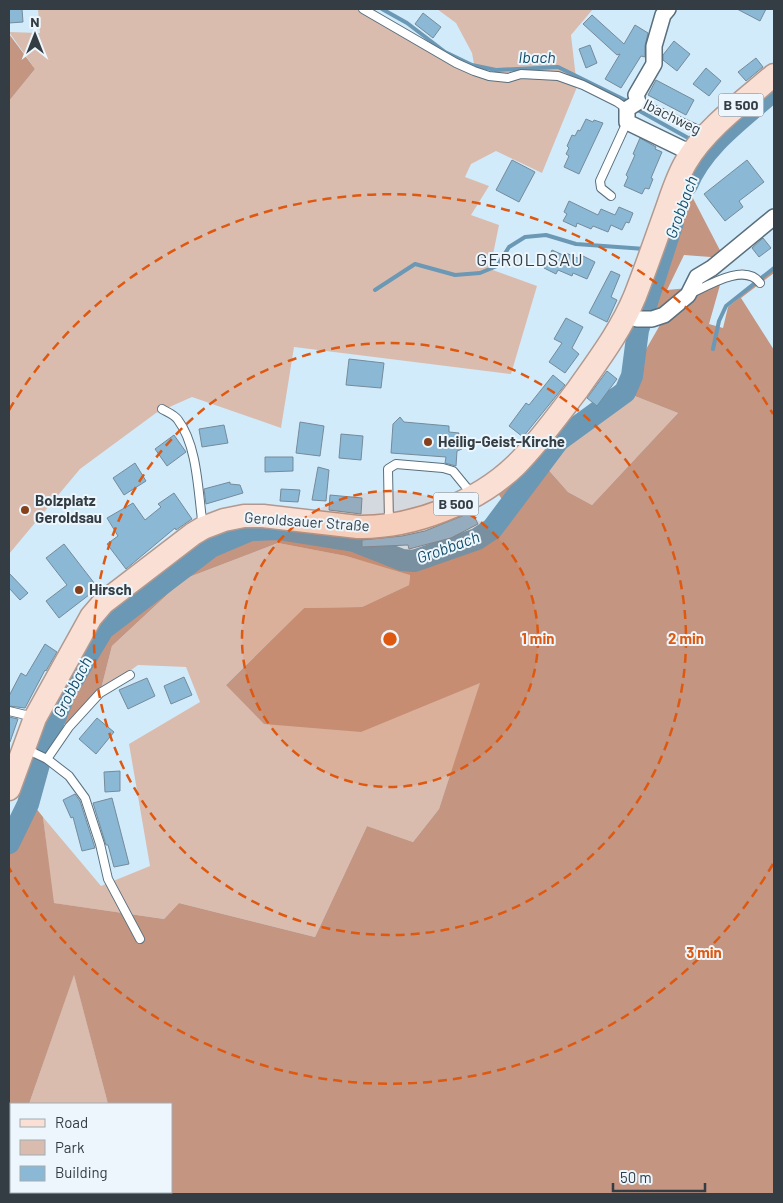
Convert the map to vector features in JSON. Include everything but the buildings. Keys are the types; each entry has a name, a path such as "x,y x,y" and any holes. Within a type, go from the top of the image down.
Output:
{"main road":[{"name":"Geroldsauer Straße","path":"9,789 29,751 36,718 91,617 137,577 203,528 224,520 253,516 358,527 389,526 416,520 440,511 500,479 533,446 606,350 639,318 635,297 678,176 691,153 708,134 774,75"}],"street":[{"name":"Ibachweg","path":"632,109 636,95 654,64 654,46 666,12"},
{"path":"632,109 691,153"},
{"path":"639,318 664,314 688,295 697,277 712,268 774,217"}],"lane":[{"path":"363,9 456,63 474,71 489,76 508,78 521,74 558,76 583,85 632,109 600,181 601,188 611,196"},
{"name":"Ibachweg","path":"632,109 708,134"},
{"path":"688,295 728,276 748,274 758,281"},
{"path":"162,409 177,418 190,439 203,528"},
{"path":"389,526 388,469 396,464 443,468 454,471 473,495"},
{"path":"48,759 69,727 100,693 130,675"},
{"path":"9,711 36,718"},
{"path":"29,751 48,759 69,776 85,798 100,844 108,879 140,939"}],"green space":[{"path":"38,9 373,9 456,63 506,77 474,64 472,53 456,23 437,9 593,9 571,35 577,87 542,173 496,151 471,164 465,177 489,186 471,215 499,225 490,269 537,286 511,374 294,347 281,428 192,397 156,413 80,469 9,554 9,101 35,69 9,32 40,33"},
{"path":"622,391 678,413 592,505 568,492 538,458 563,433"},
{"path":"278,543 346,556 410,574 409,585 362,607 304,608 226,685 481,683 439,809 413,842 367,826 315,937 179,903 164,919 53,903 43,817 101,886 150,866 129,744 200,702 186,667 138,665 100,693 112,646 184,579"},
{"path":"74,974 108,1103 29,1103"},
{"path":"10,1159 10,1193 132,1194 9,1194"}],"shaded area":[{"path":"9,34 35,69 9,101"},
{"path":"683,179 724,258 684,255 667,290 720,285 709,324 723,328 728,307 774,269 774,273 741,298 774,350 774,1194 132,1194 172,1193 172,1103 108,1103 74,975 29,1103 10,1103 9,1163 9,826 31,802 43,817 54,903 164,919 179,903 315,937 367,826 413,842 439,809 480,683 361,732 264,724 226,685 304,608 362,607 409,585 410,575 346,556 278,543 184,579 112,646 100,693 69,727 58,719 87,661 98,617 164,566 221,527 257,524 360,538 380,549 412,557 487,529 506,506 496,490 538,458 568,492 592,505 678,413 622,391 660,325 638,304"}],"waterway":[{"name":"Ibach","path":"382,9 407,23 445,52 472,65 496,70 558,67 629,102"},
{"name":"Grobbach","path":"687,185 703,157 713,145 774,90"},
{"name":"Ibach","path":"636,109 690,139"},
{"name":"Grobbach","path":"9,843 28,804 44,746 66,691 103,629 211,547 251,530 278,529 354,541 402,560 414,561 477,539 492,529 559,440 625,392 632,376 638,330 673,222"},
{"path":"375,290 415,264 455,275 480,273 497,266 509,247 525,237 546,235 576,244 645,249"},
{"path":"713,349 719,321 726,306 774,268"}],"place":[{"name":"Heilig-Geist-Kirche","path":"428,442"},
{"name":"Bolzplatz Geroldsau","path":"25,510"},
{"name":"Hirsch","path":"79,590"}],"district":[{"name":"GEROLDSAU","path":"530,260"}]}
